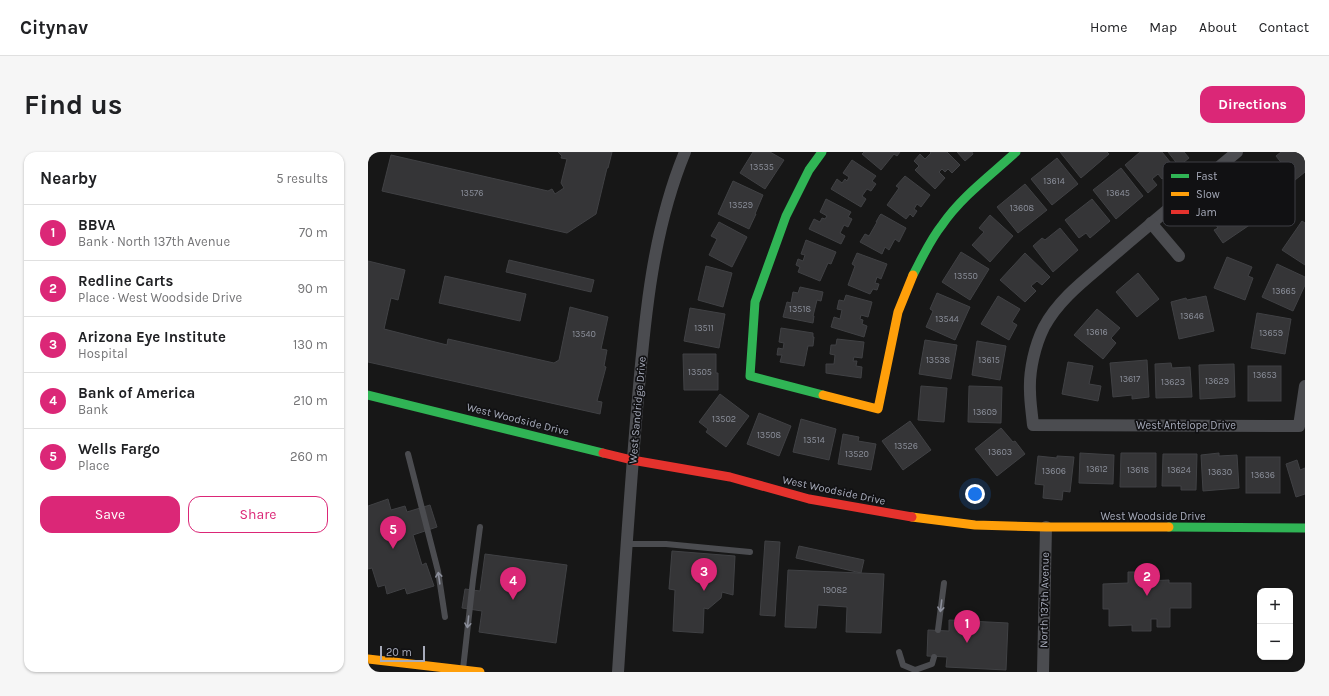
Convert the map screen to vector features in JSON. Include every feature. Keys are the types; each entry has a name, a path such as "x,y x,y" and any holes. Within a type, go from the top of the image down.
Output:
{"street":[{"name":"West Sandridge Drive","path":"618,672 632,460 643,344 654,265 670,193 685,152"},
{"path":"822,152 809,170 786,216 756,302 750,376 878,410 898,312 909,283 924,253 942,224 962,201 1016,152"},
{"path":"1225,162 1237,152"},
{"path":"1163,213 1151,223 1179,256"},
{"name":"West Antelope Drive","path":"1151,223 1071,293 1055,311 1044,327 1033,362 1031,377 1030,391 1033,425 1299,426 1305,386"},
{"name":"West Woodside Drive","path":"368,395 632,460 730,477 809,499 900,515 975,524 1046,527 1305,528"},
{"name":"North 137th Avenue","path":"1042,672 1046,527"},
{"path":"368,659 480,672"}],"lane":[{"path":"408,454 438,571 445,617"},
{"path":"463,670 480,527"},
{"path":"627,544 666,544 750,552"},
{"path":"938,630 944,583"},
{"path":"899,652 903,665 915,670 932,664 934,657"}],"building":[{"path":"558,152 612,152 596,214 567,233 382,191 391,155 548,191 552,189 555,194 564,188 561,183 567,159 561,158 562,156"},
{"path":"753,152 770,152 784,160 765,189 740,173"},
{"path":"864,152 900,152 897,156 894,154 881,170 862,154"},
{"path":"930,152 947,152 960,165 952,173 948,169 945,172 942,169 939,172 945,178 935,189 915,170 919,166 914,161 920,154 925,159 931,153"},
{"path":"957,152 972,152 973,154 965,161"},
{"path":"1060,152 1107,152 1109,154 1081,178"},
{"path":"1140,152 1162,152 1170,162 1163,162 1163,178 1162,179 1158,174 1152,179 1157,185 1148,193 1125,165"},
{"path":"1168,152 1184,152 1189,158 1184,162 1176,162"},
{"path":"1281,152 1305,152 1305,172 1295,180 1295,162 1281,162 1276,156"},
{"path":"1057,158 1078,184 1052,205 1031,179"},
{"path":"852,160 876,176 872,181 876,184 871,191 867,189 862,196 866,199 861,207 831,189 837,179 842,183 845,179 847,181 849,177 843,173"},
{"path":"1121,168 1143,196 1116,219 1093,190"},
{"path":"905,176 930,195 921,207 917,204 914,209 917,211 913,217 910,214 906,219 887,205 899,188 896,186"},
{"path":"733,181 763,195 749,229 718,214"},
{"path":"1025,184 1047,210 1018,233 997,207"},
{"path":"826,199 851,212 848,217 852,219 848,227 844,225 840,233 845,236 841,244 809,229 814,219 820,222 822,218 825,219 827,216 820,212"},
{"path":"1092,199 1110,221 1090,238 1086,233 1079,238 1065,220"},
{"path":"881,214 906,228 899,242 895,239 889,250 885,247 882,254 860,242 865,234 869,236"},
{"path":"990,215 1013,236 990,262 972,245 984,232 979,228"},
{"path":"1302,221 1305,223 1305,265 1282,250"},
{"path":"719,222 747,237 732,267 709,255 717,239 711,236"},
{"path":"1217,226 1248,226 1223,243 1214,230 1218,228"},
{"path":"1060,228 1078,250 1053,272 1033,246 1042,238 1045,240"},
{"path":"806,240 836,252 831,264 828,263 820,281 798,272 800,267 796,265 798,259 803,261 805,255 801,254"},
{"path":"961,252 989,269 970,300 942,282"},
{"path":"857,253 887,264 881,279 877,277 875,283 879,284 877,290 873,289 870,294 848,285 855,266 852,264"},
{"path":"1025,253 1050,277 1042,285 1037,281 1031,286 1036,291 1025,302 1000,280"},
{"path":"1227,257 1252,267 1248,276 1253,278 1245,300 1214,288"},
{"path":"509,260 594,280 591,292 506,272"},
{"path":"368,261 405,270 398,300 391,298 384,329 447,345 448,339 554,363 559,360 570,307 608,317 601,349 607,350 604,366 606,367 597,401 602,402 600,414 368,362"},
{"path":"1277,264 1305,277 1305,285 1293,311 1262,297"},
{"path":"706,266 732,273 723,307 698,300"},
{"path":"1138,273 1159,299 1137,317 1116,292"},
{"path":"445,276 526,294 520,321 439,303"},
{"path":"800,287 823,292 821,301 817,300 813,323 783,317 787,302 791,303 793,292 798,293"},
{"path":"937,293 970,307 955,340 926,327 933,311 930,309"},
{"path":"846,295 872,302 868,317 861,315 860,319 863,320 862,324 867,326 864,337 831,327 834,317 840,319 842,310 837,309 839,300 844,301"},
{"path":"998,296 1020,309 1012,322 1017,325 1009,340 981,324"},
{"path":"1206,296 1214,331 1179,339 1171,302 1186,298 1187,300"},
{"path":"690,308 725,314 719,348 684,341"},
{"path":"1097,309 1120,328 1111,338 1116,343 1103,359 1074,335"},
{"path":"1257,313 1291,319 1285,354 1251,348"},
{"path":"781,328 813,333 813,346 808,346 804,366 780,362 782,355 777,355 778,348 783,349 784,343 779,342"},
{"path":"837,339 864,342 862,358 854,357 853,361 857,361 856,366 862,367 861,378 826,373 826,364 834,364 835,355 830,354 831,345 836,345"},
{"path":"925,340 957,345 951,379 919,374"},
{"path":"977,341 1006,346 1000,380 972,375"},
{"path":"683,354 716,354 718,390 684,390"},
{"path":"1147,360 1149,397 1132,399 1132,395 1113,397 1110,363"},
{"path":"1068,362 1093,366 1089,384 1101,386 1098,401 1062,394"},
{"path":"1171,363 1172,368 1190,367 1192,397 1156,398 1155,364"},
{"path":"1234,364 1235,397 1200,399 1199,365"},
{"path":"1248,366 1281,366 1281,401 1248,401"},
{"path":"921,386 947,388 944,422 918,420"},
{"path":"969,386 1002,387 1001,423 968,422"},
{"path":"720,394 749,416 726,447 706,432 708,429 699,422"},
{"path":"759,413 791,426 779,456 747,444"},
{"path":"801,419 836,429 829,460 793,452"},
{"path":"910,421 931,450 903,470 882,441"},
{"path":"1001,428 1013,442 1015,441 1025,454 997,476 975,449"},
{"path":"843,434 859,437 858,441 876,444 871,470 838,464"},
{"path":"1080,453 1114,455 1113,484 1079,483"},
{"path":"1121,453 1156,453 1156,487 1120,487"},
{"path":"1219,453 1219,456 1237,455 1239,488 1203,491 1201,455"},
{"path":"1163,454 1197,454 1196,490 1181,490 1181,486 1162,486"},
{"path":"1038,456 1057,458 1057,456 1074,457 1070,492 1063,491 1062,500 1043,498 1044,485 1035,484"},
{"path":"1246,457 1280,457 1280,493 1246,493"},
{"path":"1297,460 1300,470 1305,468 1305,494 1296,497 1286,464"},
{"path":"388,499 391,510 405,506 407,512 430,505 437,527 413,535 422,565 426,563 434,586 407,594 405,588 387,594 385,585 378,587 372,568 368,569 368,506"},
{"path":"765,541 780,542 775,616 760,615"},
{"path":"799,546 864,560 861,573 796,558"},
{"path":"672,551 735,556 733,595 722,592 721,598 708,609 704,608 703,633 673,631 675,590 669,589"},
{"path":"485,554 567,565 556,643 479,632 482,611 462,608 465,589 480,591"},
{"path":"788,570 884,574 881,633 846,632 847,607 818,605 816,628 785,627"},
{"path":"1128,572 1148,572 1148,581 1169,580 1169,583 1191,583 1191,608 1170,608 1170,627 1157,627 1157,619 1151,619 1151,631 1132,631 1132,625 1109,626 1109,609 1103,609 1103,584 1128,583"},
{"path":"949,620 1008,623 1006,670 946,667 947,657 927,656 928,630 949,631"}],"traffic: fast":[{"path":"822,152 809,170 786,216 755,302 750,376 823,395"},
{"path":"913,275 926,249 958,205 1016,152"},
{"path":"368,395 603,453"},
{"path":"1169,527 1305,528"}],"traffic: slow":[{"path":"823,395 878,409 898,312 913,275"},
{"path":"912,517 975,525 1046,527 1169,527"},
{"path":"368,659 480,672"}],"traffic: jam":[{"path":"603,453 632,460 730,477 809,499 912,517"}],"place":[{"name":"Wells Fargo","path":"393,549"},
{"name":"Arizona Eye Institute","path":"704,591"},
{"name":"Redline Carts","path":"1147,596"},
{"name":"Bank of America","path":"513,600"},
{"name":"BBVA","path":"967,643"}]}
